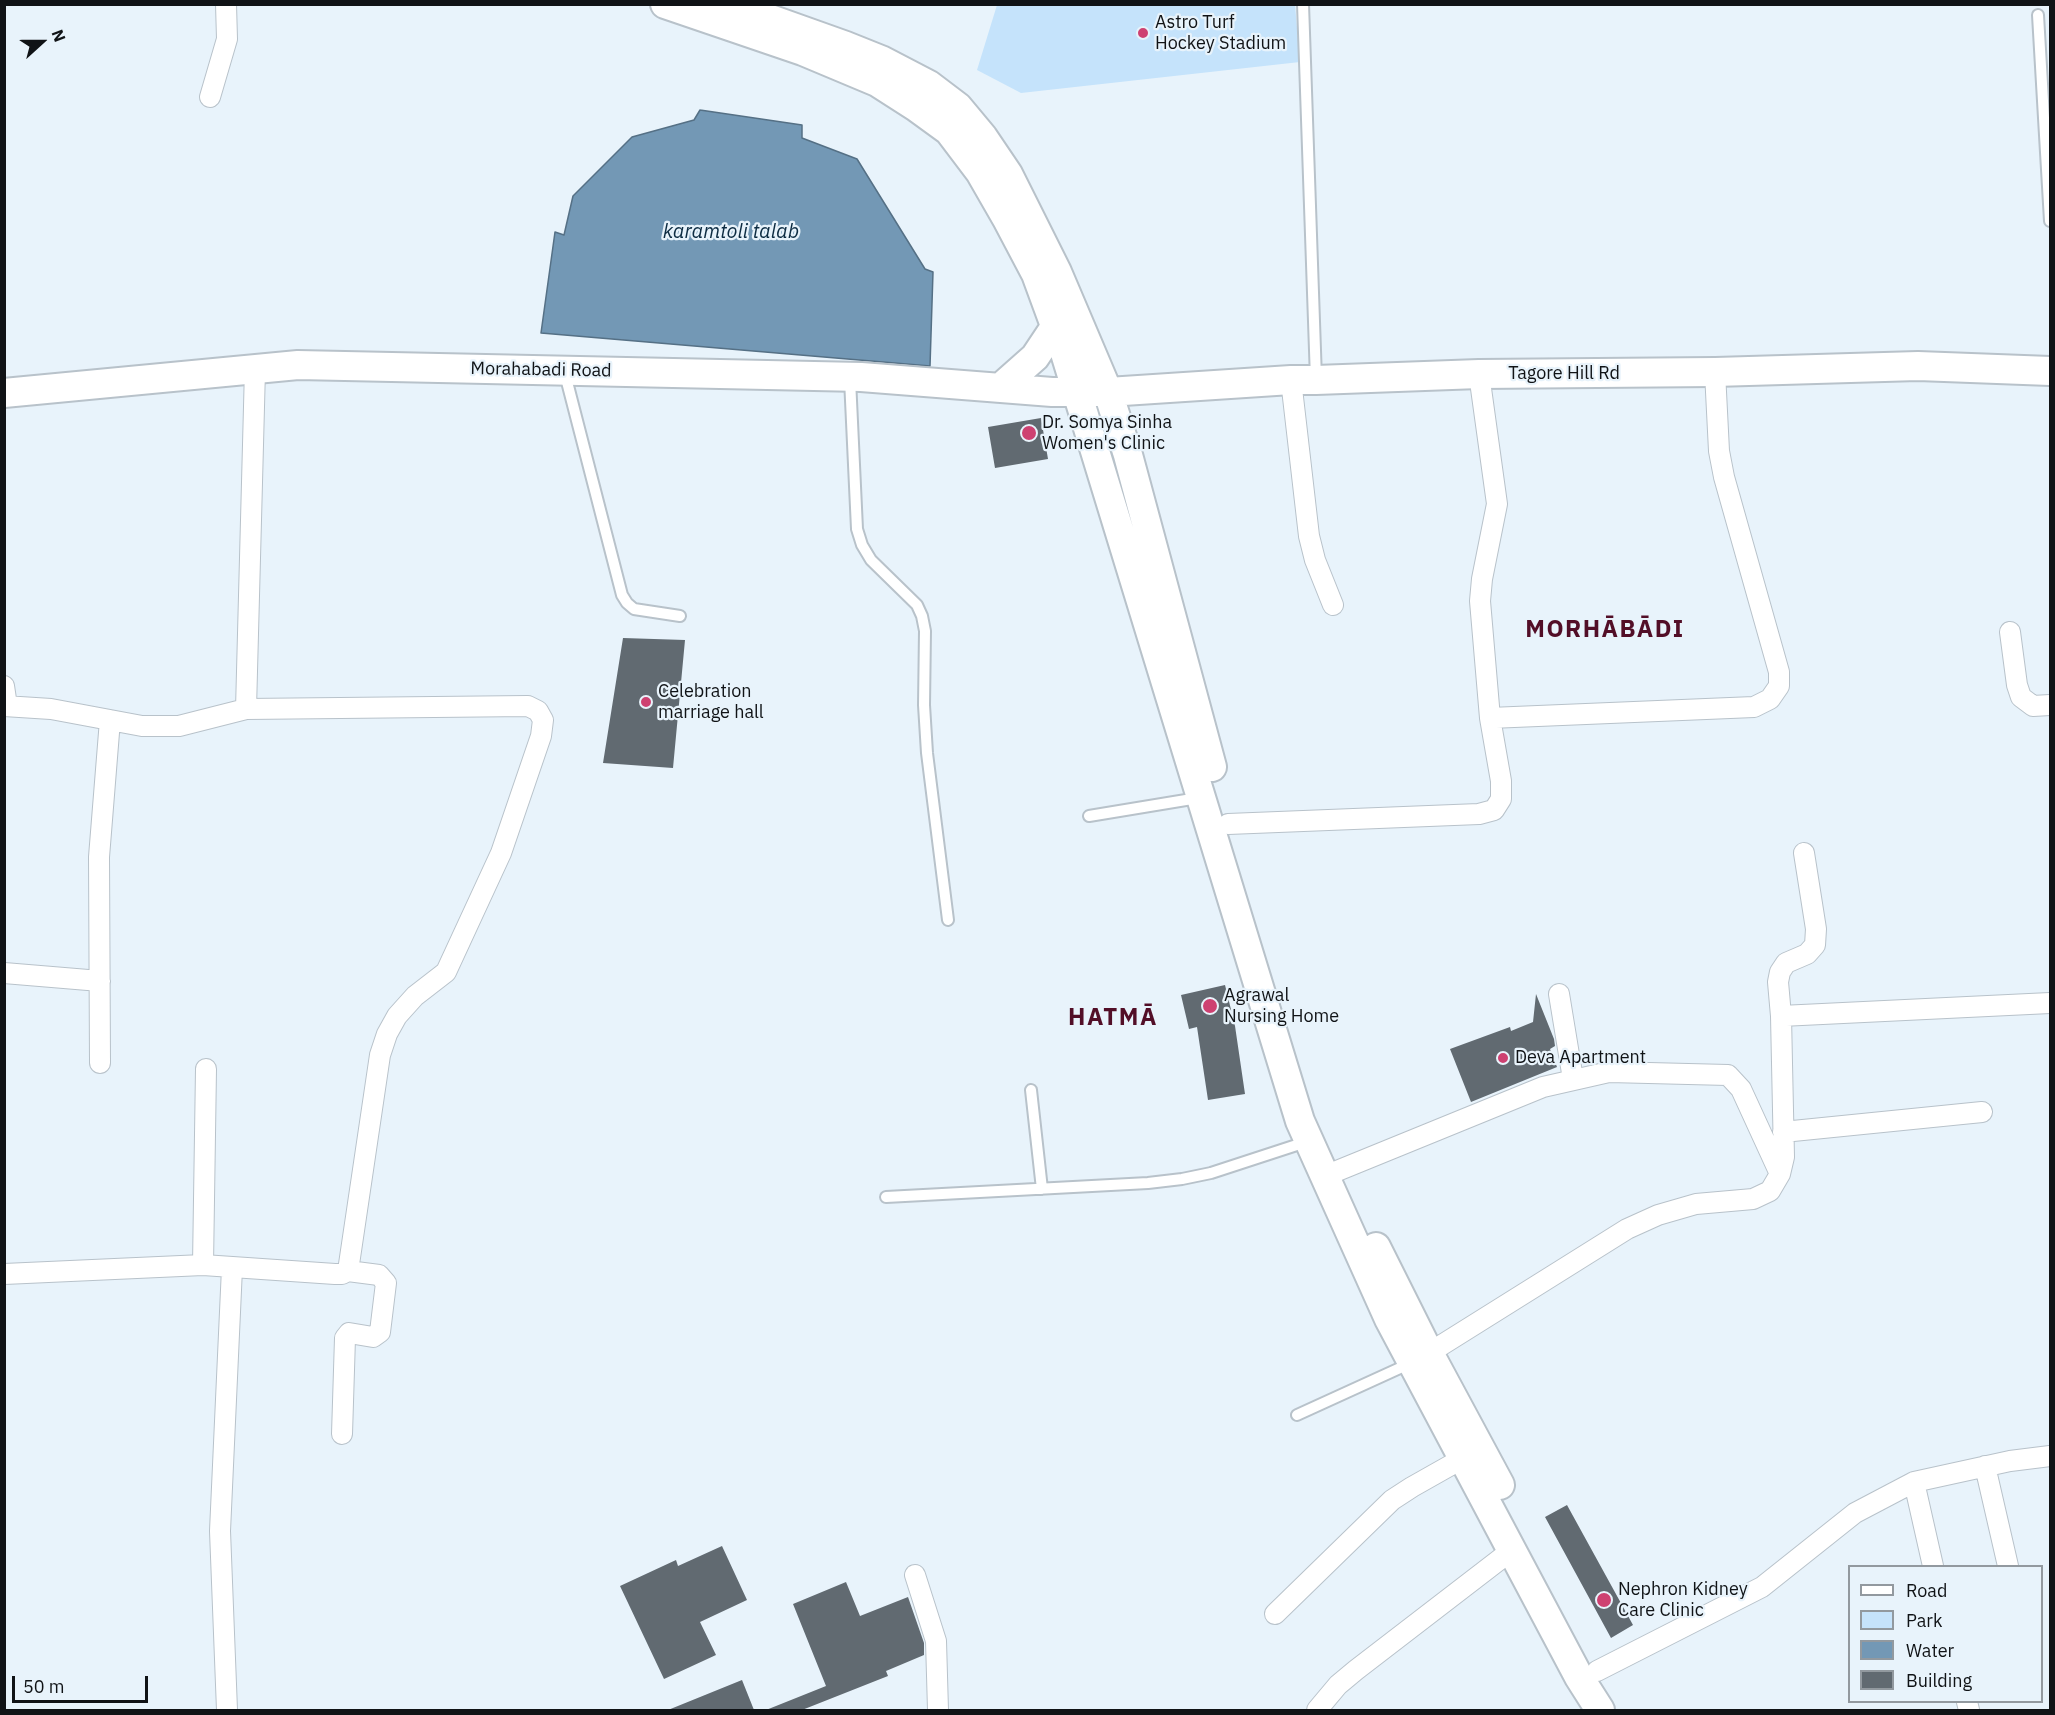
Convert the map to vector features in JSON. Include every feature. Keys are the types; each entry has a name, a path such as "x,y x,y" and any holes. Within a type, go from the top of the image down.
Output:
{"main road":[{"path":"665,4 803,51 877,82 949,131 980,172 1007,219 1036,274 1077,392 1300,1121 1389,1319 1420,1358"},
{"path":"728,4 882,60 929,85 958,107 984,137 1008,174 1057,272 1108,392 1131,466 1228,824 1313,1116 1420,1358 1472,1453 1621,1710"},
{"path":"1000,388 1035,357 1055,327"},
{"name":"Morahabadi Road","path":"4,393 298,364 850,377 1077,392"},
{"name":"Tagore Hill Rd","path":"1077,392 1304,380 1479,374 1715,372 1918,366 2050,371"},
{"path":"1472,1453 1512,1550 1579,1677 1600,1710"}],"street":[{"path":"210,97 227,39 226,4"},
{"path":"246,710 255,369"},
{"path":"1490,718 1754,706 1770,699 1779,686 1779,672 1724,477 1719,452 1715,372"},
{"path":"1228,824 1479,814 1494,810 1502,799 1490,718 1480,601 1482,579 1497,504 1479,374"},
{"path":"1304,380 1309,536 1315,560 1333,605"},
{"path":"2010,632 2017,685 2021,697 2032,706 2050,705"},
{"path":"4,686 6,706 51,709 142,726 179,726 246,710 528,706 538,711 543,720 542,736 501,853 446,972 415,996 397,1016 380,1054 348,1271"},
{"path":"100,1063 99,857 111,720"},
{"path":"1420,1358 1627,1229 1658,1215 1696,1204 1753,1199 1770,1191 1780,1174 1784,1157 1781,1016 1778,982 1780,972 1786,963 1807,954 1815,945 1816,929 1804,853"},
{"path":"4,973 100,981"},
{"path":"1559,994 1573,1078"},
{"path":"1781,1016 2050,1004"},
{"path":"203,1264 206,1070"},
{"path":"1338,1171 1543,1086 1609,1072 1728,1075 1741,1089 1780,1174"},
{"path":"1783,1132 1982,1112"},
{"path":"4,1274 203,1264 231,1268 335,1274 348,1271 379,1275 386,1283 378,1336 350,1333 345,1338 342,1434"},
{"path":"227,1710 220,1531 231,1268"},
{"path":"1275,1614 1392,1500 1472,1453"},
{"path":"1597,1671 1762,1587 1856,1513 1914,1482 1985,1466 2050,1456"},
{"path":"1985,1466 2008,1565"},
{"path":"1914,1482 1933,1565"},
{"path":"1317,1710 1338,1685 1356,1670 1512,1550"},
{"path":"915,1575 936,1641 938,1710"}],"lane":[{"path":"1303,4 1304,380"},
{"path":"2038,15 2050,221"},
{"path":"565,370 622,595 634,609 680,616"},
{"path":"850,377 857,529 861,545 871,560 916,605 922,616 925,631 924,705 927,753 948,920"},
{"path":"1089,816 1202,798"},
{"path":"1031,1090 1042,1189"},
{"path":"886,1197 1148,1183 1182,1179 1211,1173 1309,1141"},
{"path":"1297,1414 1420,1358"}],"green space":[{"name":"Astro Turf Hockey Stadium","path":"997,5 1295,5 1300,62 1021,93 977,70"}],"water":[{"name":"karamtoli talab","path":"700,110 802,125 802,138 857,159 925,269 933,272 930,366 541,333 555,232 564,235 573,196 632,137 694,120"}],"building":[{"path":"1041,418 1048,459 995,468 988,427"},
{"name":"Celebration marriage hall","path":"623,638 685,640 673,768 603,763"},
{"path":"1225,985 1235,1026 1245,1094 1208,1100 1197,1027 1189,1029 1181,995"},
{"name":"Deva Apartment","path":"1536,994 1554,1039 1555,1046 1550,1049 1557,1067 1471,1102 1450,1049 1510,1027 1511,1031 1533,1022"},
{"path":"1567,1505 1633,1625 1611,1638 1545,1517"},
{"path":"722,1546 747,1600 700,1622 716,1655 664,1679 620,1586 676,1560 678,1566"},
{"path":"846,1582 860,1616 908,1597 924,1643 924,1655 886,1671 888,1676 802,1710 766,1710 826,1686 793,1604"},
{"path":"742,1680 754,1710 668,1710"}],"place":[{"name":"Astro Turf Hockey Stadium","path":"1143,33"},
{"name":"Dr. Somya Sinha Women's Clinic","path":"1029,433"},
{"name":"Celebration marriage hall","path":"646,702"},
{"name":"Agrawal Nursing Home","path":"1210,1006"},
{"name":"Deva Apartment","path":"1503,1058"},
{"name":"Nephron Kidney Care Clinic","path":"1604,1600"}],"district":[{"name":"MORHĀBĀDI","path":"1605,630"},
{"name":"HATMĀ","path":"1113,1018"}]}
